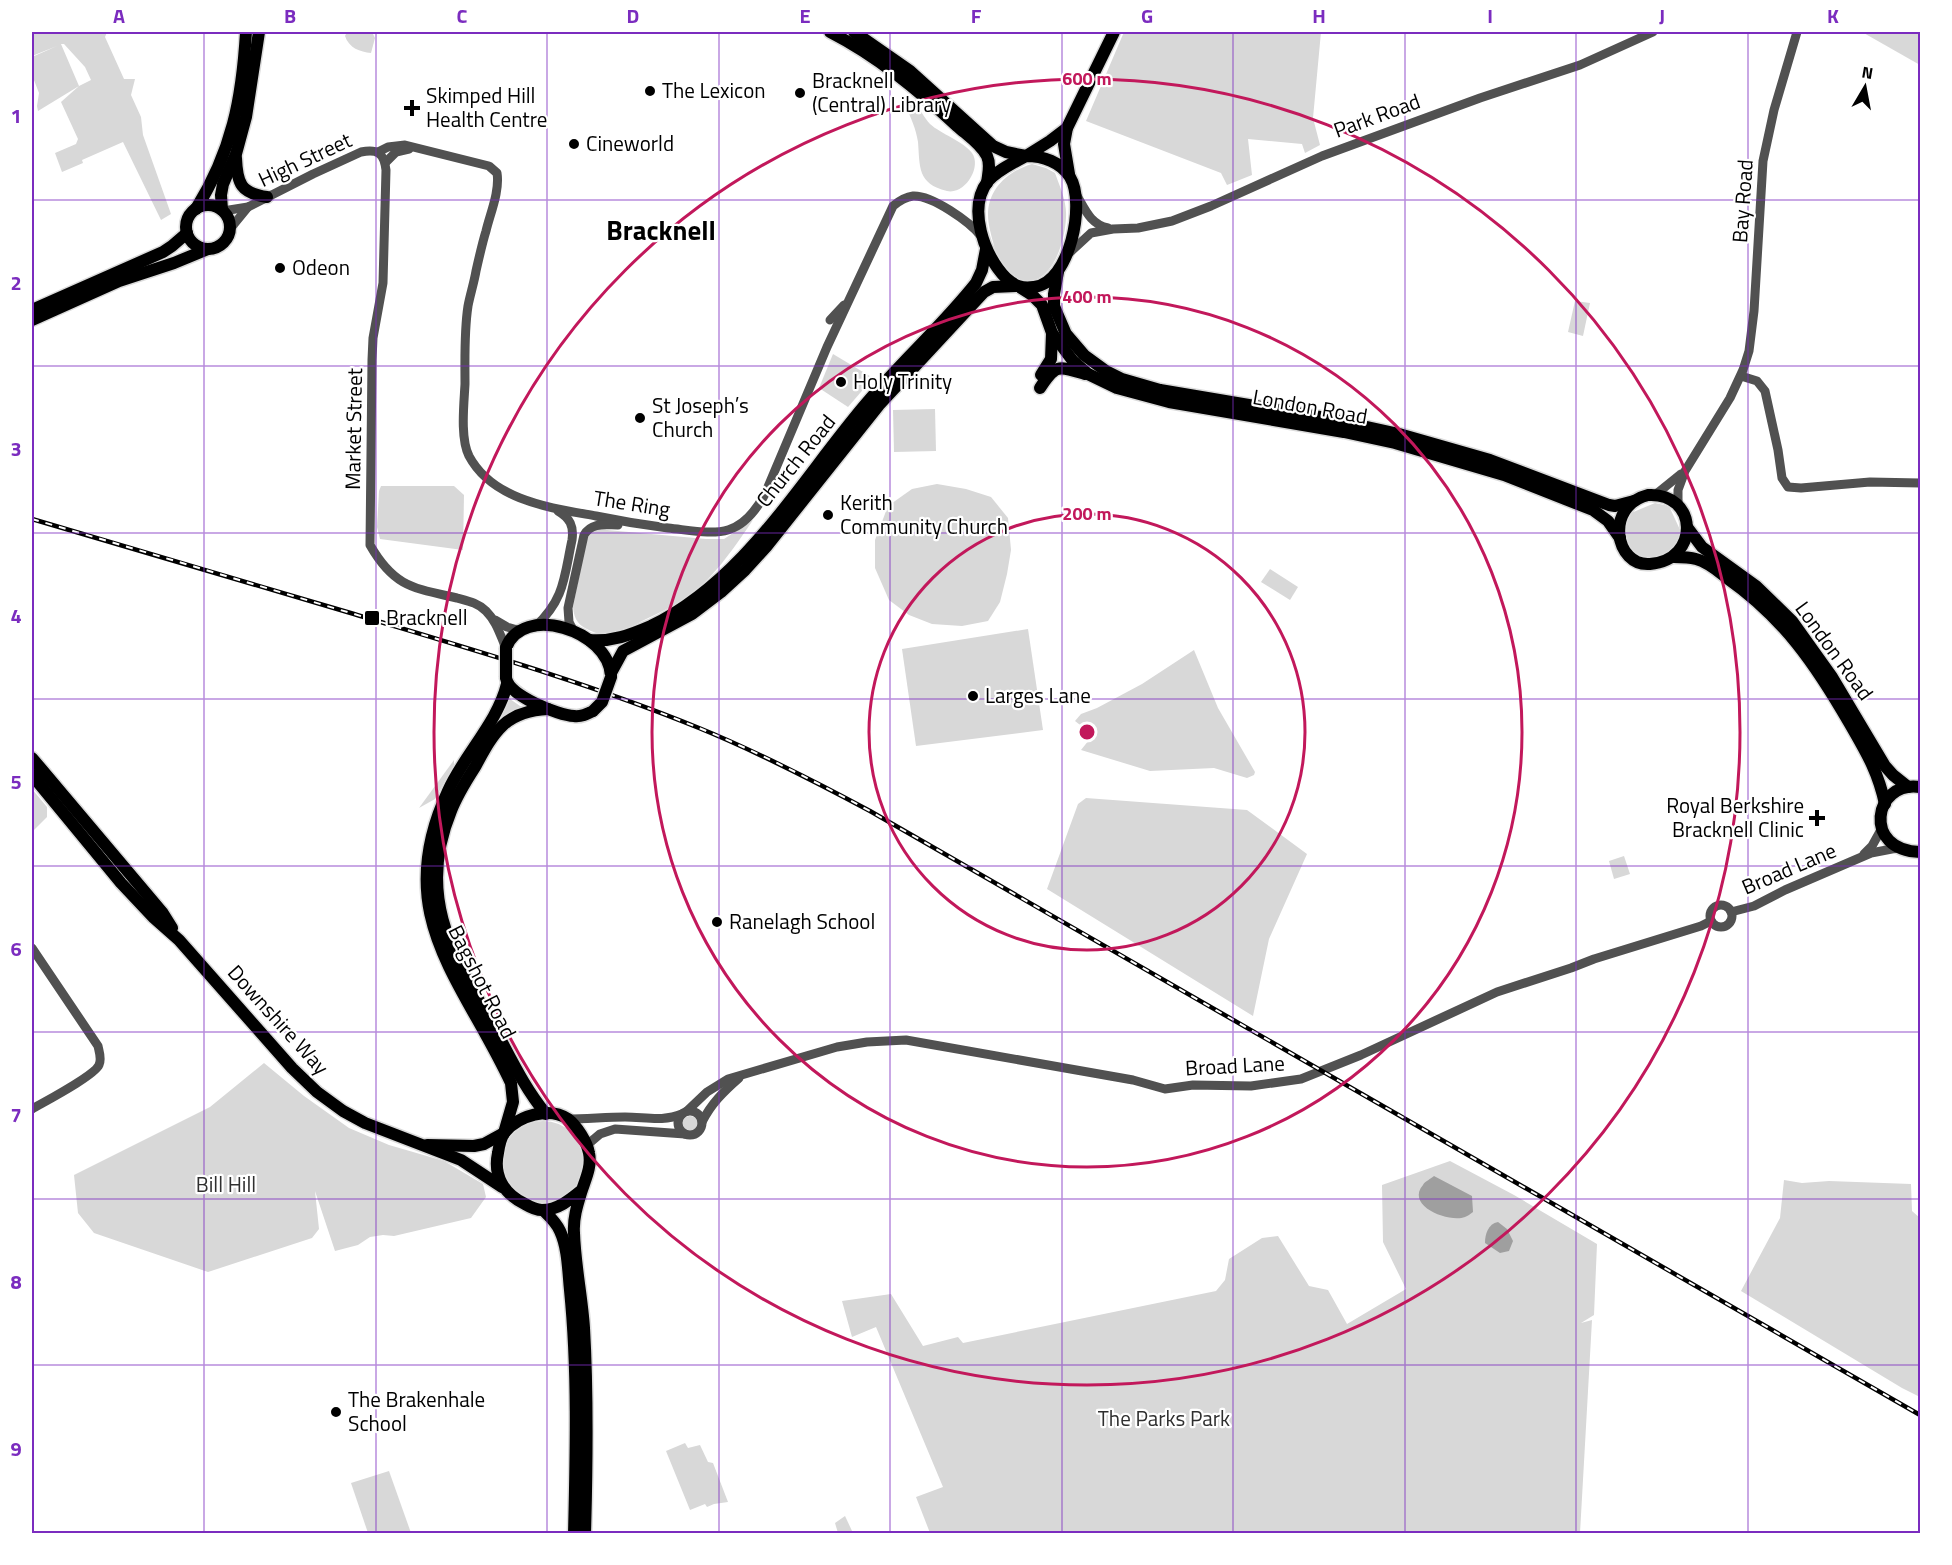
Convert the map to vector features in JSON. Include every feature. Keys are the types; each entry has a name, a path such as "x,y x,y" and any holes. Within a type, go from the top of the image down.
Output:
{"main road":[{"path":"208,249 194,244 187,233 187,222 215,176 230,140 240,95 246,32"},
{"path":"223,211 223,184 236,154 246,117 259,32"},
{"path":"830,32 888,68 919,92 979,146 989,162 987,183 980,209 984,243 997,268 1018,287 1042,286 1049,282 1058,272 1066,257 1073,233 1075,193 1064,144 1067,128 1114,32"},
{"path":"854,32 910,71 993,146 1006,152 1048,159 1070,176"},
{"path":"987,183 1001,171 1067,128"},
{"path":"236,154 237,173 242,186 249,192 267,197"},
{"path":"32,320 119,281 174,263 217,247 224,242 230,229 229,220 223,211 209,205 196,209"},
{"path":"32,310 163,252 187,233"},
{"name":"Church Road","path":"936,335 976,284 982,270 984,243"},
{"name":"London Road","path":"1058,272 1054,300 1056,312 1066,334 1090,360 1129,382 1160,390 1326,418 1399,434 1490,460 1601,503 1615,506 1634,501"},
{"name":"Church Road","path":"590,640 615,640 629,635 678,611 709,589 755,542 863,407 936,335 987,289 999,286 1018,287"},
{"name":"London Road","path":"1018,287 1032,295 1042,305 1052,333 1073,361 1095,378 1127,392 1161,401 1347,432 1404,445 1473,465 1593,510 1608,521 1620,538"},
{"path":"1052,333 1053,353 1050,363 1041,376 1040,388 1050,373 1060,367 1095,378"},
{"name":"Church Road","path":"611,675 618,659 627,648 692,614 722,592 766,547 905,367"},
{"path":"1655,495 1668,498 1678,505 1687,526 1686,540 1674,557 1648,565 1629,557 1620,538 1619,525 1621,516 1634,501 1640,497 1655,495"},
{"name":"London Road","path":"1687,526 1702,547 1756,586 1792,621 1832,677 1886,766 1893,775 1914,787"},
{"name":"London Road","path":"1674,557 1697,559 1714,569 1770,612 1792,635 1829,689 1872,761 1879,777 1884,804 1881,816 1882,828"},
{"path":"556,625 573,630 590,640 607,659 611,675 602,702 593,711 575,716 548,709 523,698 507,680 506,648 511,638 521,631 535,627 556,625"},
{"name":"Bagshot Road","path":"504,1133 513,1102 511,1083 451,973 438,944 429,910 426,879 430,846 444,799 499,705 507,680"},
{"name":"Bagshot Road","path":"546,1114 528,1090 454,956 441,918 437,879 440,847 451,810 488,745 500,727 514,716 524,712 548,709"},
{"name":"Downshire Way","path":"32,758 162,912 179,940"},
{"name":"Downshire Way","path":"32,774 122,883 153,917 179,940 292,1068 317,1092 365,1124 466,1163 503,1188"},
{"path":"1884,804 1893,793 1914,787"},
{"path":"1882,828 1890,843 1897,848 1920,852"},
{"path":"574,1533 575,1367 566,1253 561,1232 554,1220 543,1210 530,1207 517,1200 503,1188 496,1166 504,1133 523,1118 531,1115 546,1114 567,1119 580,1133 590,1153 589,1168 574,1219 586,1384 585,1533"},
{"name":"Downshire Way","path":"422,1145 474,1146 504,1133"},
{"path":"543,1210 564,1203 582,1190"},
{"path":"567,1533 575,1474"}],"street":[{"name":"Park Road","path":"1066,257 1087,235 1113,229 1138,228 1182,217 1217,204 1322,156 1480,98 1580,66 1653,32"},
{"name":"Bay Road","path":"1678,505 1678,490 1685,471 1730,398 1741,376 1749,351 1754,311 1763,161 1774,110 1797,32"},
{"name":"High Street","path":"223,211 248,207 350,156 369,151 378,152 395,145 418,148 489,166 496,170"},
{"path":"386,163 396,152 418,148"},
{"name":"High Street","path":"378,152 386,163"},
{"name":"Market Street","path":"386,163 383,283 373,352 370,544 384,567 400,581 415,588 474,603 507,627 521,631"},
{"name":"The Ring","path":"496,170 497,183 468,307 465,331 464,432 469,456 490,481 521,498 555,509 635,524 716,534 748,520 765,494 834,322 850,298 893,206 906,198 919,197 963,218 984,243"},
{"path":"1075,193 1094,222 1102,227 1113,229"},
{"name":"High Street","path":"230,229 248,207"},
{"path":"1741,376 1757,381 1765,392 1779,450 1781,475 1786,484 1796,488 1870,482 1920,483"},
{"name":"Bay Road","path":"1655,495 1685,471"},
{"path":"535,627 556,603 572,540 573,531 569,519 555,509"},
{"path":"573,630 569,622 568,608 580,547 586,532 594,526 635,524"},
{"path":"493,618 506,648"},
{"name":"Broad Lane","path":"1860,858 1872,846 1882,828"},
{"name":"Broad Lane","path":"1731,912 1754,906 1785,890 1877,851 1897,848"},
{"path":"1726,906 1731,912 1732,919 1724,927 1718,927 1711,921 1711,911 1716,907 1726,906"},
{"name":"Broad Lane","path":"684,1113 706,1092 728,1079 837,1047 867,1042 906,1040 1133,1080 1165,1089 1193,1085 1251,1086 1284,1083 1339,1065 1497,992 1711,921"},
{"path":"32,948 98,1046 100,1060 98,1066 83,1078 32,1109"},
{"name":"Broad Lane","path":"702,1122 718,1097 740,1076"},
{"path":"567,1119 628,1117 658,1120 671,1119 684,1113 698,1114 702,1122 698,1131 692,1134 615,1129 600,1134 587,1145"},
{"path":"684,1113 678,1125 685,1134"}],"green space":[{"path":"32,32 107,32 105,37 124,79 135,79 131,95 141,117 143,135 171,214 161,220 123,142 82,160 83,163 62,172 55,153 76,144 78,139 61,102 79,86 38,111 39,93 32,75 32,57 57,46 32,56","holes":["61,44 64,44 85,67 91,80 79,86"]},
{"path":"347,32 372,32 375,38 371,53 352,46 345,36"},
{"path":"1124,32 1321,32 1313,118 1320,145 1305,153 1302,144 1248,139 1252,175 1227,185 1221,173 1086,121"},
{"path":"1862,32 1920,32 1920,65"},
{"path":"914,101 930,124 972,153 975,159 973,172 970,179 960,189 947,191 937,188 925,179 920,166 917,137 906,107"},
{"path":"1032,164 1055,173 1064,200 1066,217 1062,241 1053,264 1036,279 1026,281 1013,277 1002,266 994,247 988,215 992,197 1001,182 1015,171"},
{"path":"1575,301 1590,303 1583,336 1568,332"},
{"path":"833,354 873,378 848,407 819,388"},
{"path":"935,409 936,451 894,452 893,410"},
{"path":"937,484 966,489 991,497 1008,518 1011,550 1007,574 1000,602 988,621 962,626 932,624 909,615 889,600 875,568 875,540 888,506 912,489"},
{"path":"381,486 454,486 464,495 463,550 380,539 377,527"},
{"path":"1655,503 1669,506 1681,532 1676,550 1647,559 1641,558 1631,549 1623,528 1631,513"},
{"path":"753,520 713,574 678,603 623,631 612,634 598,634 580,625 576,619 573,607 586,542 590,533 596,529 724,539"},
{"path":"1270,569 1298,587 1290,600 1261,582"},
{"name":"Larges Lane","path":"1028,629 1043,730 916,746 902,649"},
{"path":"1194,650 1218,708 1255,772 1254,775 1247,778 1214,768 1150,771 1081,750 1093,735 1075,721 1081,714 1142,684"},
{"path":"510,699 523,708 491,730"},
{"path":"454,760 454,765 435,799 419,808"},
{"path":"32,789 47,807 47,817 32,832"},
{"path":"1086,798 1247,810 1307,854 1269,939 1253,1016 1047,889 1078,804"},
{"path":"1624,856 1630,874 1614,879 1609,861"},
{"name":"Bill Hill","path":"264,1063 304,1096 349,1128 389,1145 444,1161 483,1184 486,1197 471,1218 394,1236 370,1237 358,1245 335,1251 315,1191 319,1229 312,1238 208,1272 94,1233 78,1213 74,1175 210,1107"},
{"path":"687,1116 693,1116 698,1124 696,1130 687,1132 682,1127 682,1121"},
{"path":"543,1121 559,1124 572,1133 581,1146 584,1162 581,1178 572,1191 559,1200 543,1203 527,1200 514,1191 505,1178 502,1162 505,1146 514,1133 527,1124"},
{"name":"The Parks Park","path":"1450,1161 1514,1195 1597,1244 1594,1315 1581,1323 1592,1320 1580,1533 930,1533 916,1497 943,1487 876,1327 852,1337 842,1301 891,1294 923,1346 958,1337 963,1343 1216,1291 1225,1280 1229,1259 1262,1238 1278,1236 1309,1286 1328,1290 1347,1324 1406,1289 1383,1242 1382,1185"},
{"path":"1784,1180 1802,1183 1829,1181 1911,1184 1912,1211 1920,1218 1920,1397 1741,1291 1780,1218"},
{"path":"685,1443 688,1448 700,1445 708,1462 713,1463 728,1502 707,1507 705,1504 690,1510 666,1451"},
{"path":"389,1471 411,1533 368,1533 351,1483"},
{"path":"845,1516 853,1533 838,1533 835,1523"}],"shaded area":[{"path":"1434,1176 1472,1196 1473,1212 1465,1217 1449,1217 1424,1206 1419,1193 1424,1184"},
{"path":"1498,1222 1507,1229 1513,1241 1509,1251 1500,1253 1485,1243 1488,1230"}],"railway":[{"path":"32,519 528,667 656,711 764,757 870,811 1920,1415"}],"place":[{"name":"The Lexicon","path":"650,91"},
{"name":"Bracknell (Central) Library","path":"800,93"},
{"name":"Skimped Hill Health Centre","path":"412,108"},
{"name":"Cineworld","path":"574,144"},
{"name":"Odeon","path":"280,268"},
{"name":"Holy Trinity","path":"841,382"},
{"name":"St Joseph’s Church","path":"640,418"},
{"name":"Kerith Community Church","path":"828,515"},
{"name":"Bracknell","path":"372,618"},
{"name":"Larges Lane","path":"973,696"},
{"name":"Royal Berkshire Bracknell Clinic","path":"1817,818"},
{"name":"Ranelagh School","path":"717,922"},
{"name":"The Brakenhale School","path":"336,1412"}],"district":[{"name":"Bracknell","path":"661,231"}]}
